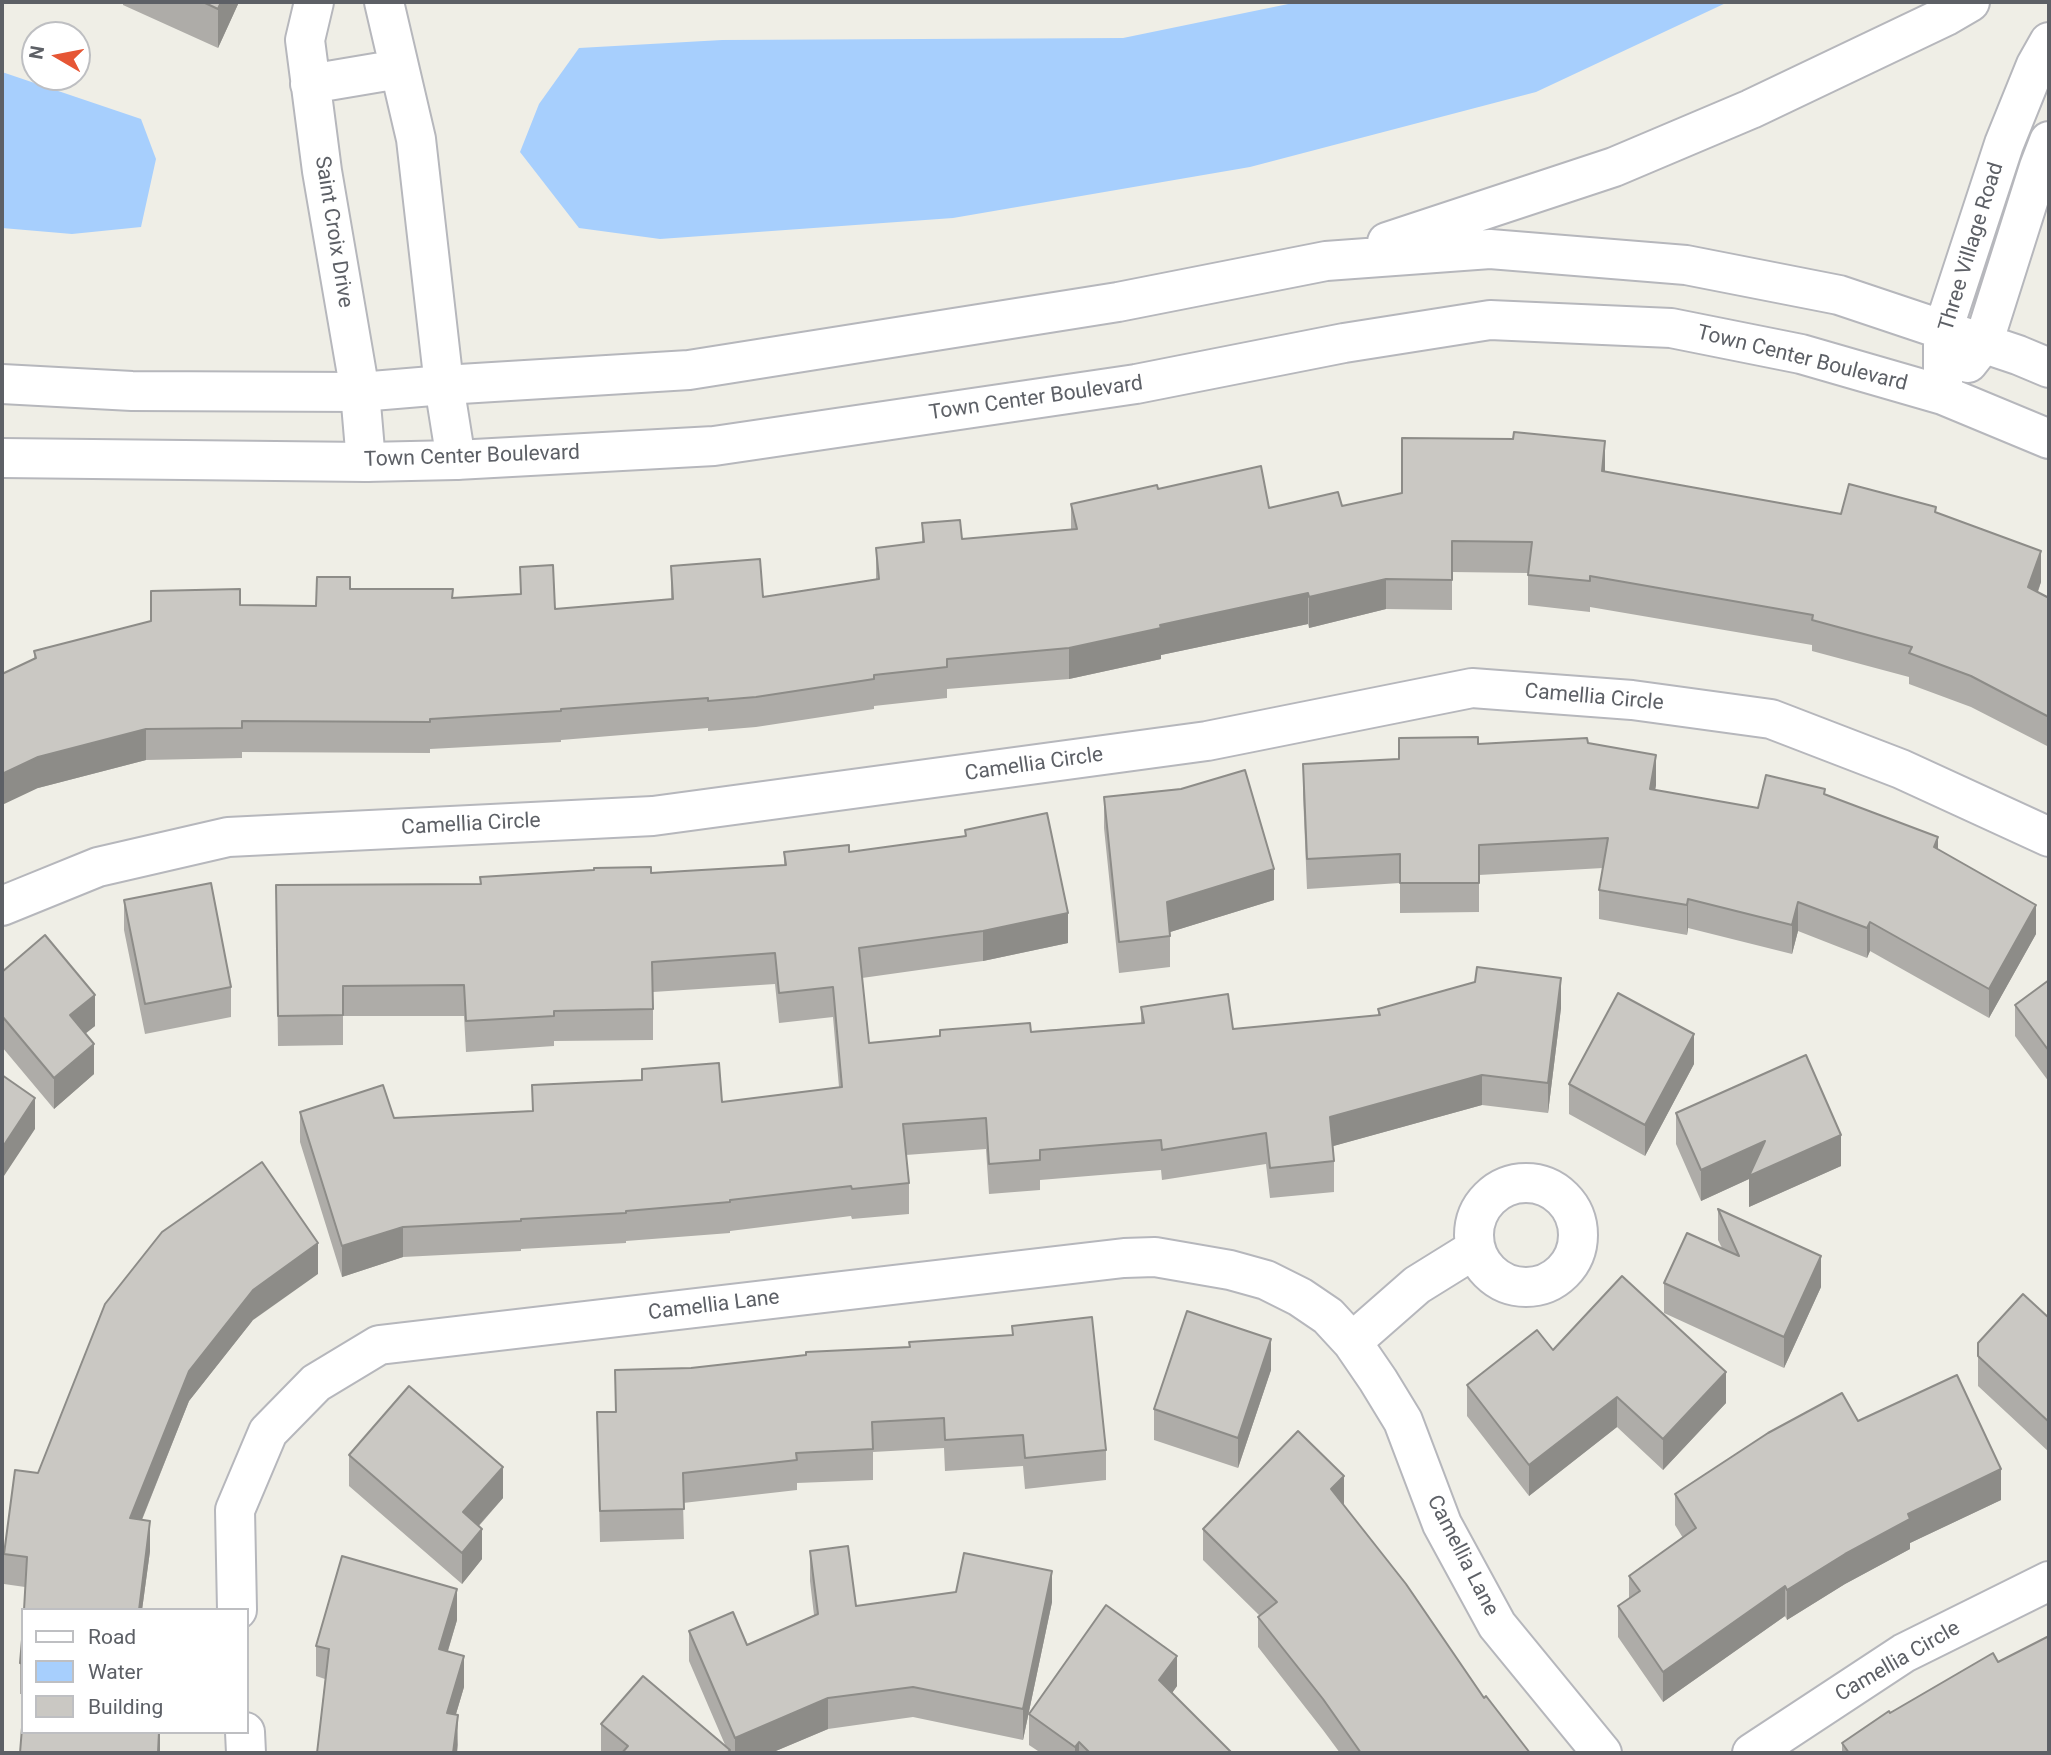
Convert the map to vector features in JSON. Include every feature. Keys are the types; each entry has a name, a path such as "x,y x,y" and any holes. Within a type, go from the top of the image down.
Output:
{"street":[{"name":"Saint Croix Drive","path":"314,2 304,40 360,392 366,462"},
{"path":"384,2 416,139 444,385 456,460"},
{"path":"2,384 132,391 360,392 689,370 1118,302 1326,261 1614,167 1751,109 1970,2"},
{"name":"Three Village Road","path":"1942,394 1943,330 2004,144 2036,65 2049,42"},
{"path":"310,85 399,69"},
{"name":"Three Village Road","path":"1942,394 1983,344 2049,141"},
{"path":"1326,261 1490,249 1686,265 1839,295 2049,368"},
{"name":"Town Center Boulevard","path":"2,458 366,462 456,460 714,446 1136,384 1344,343 1490,320 1671,328 1801,354 1942,394 2049,439"},
{"name":"Camellia Circle","path":"2,905 98,867 228,837 653,816 1207,741 1472,688 1632,700 1771,719 1901,769 2049,836"},
{"path":"1352,1342 1417,1285 1475,1249"},
{"name":"Camellia Lane","path":"237,1608 235,1510 268,1432 316,1383 379,1345 1124,1258 1155,1257 1230,1270 1266,1280 1300,1297 1328,1317 1352,1342 1403,1421 1442,1524 1497,1625 1602,1753"},
{"name":"Camellia Circle","path":"1752,1753 1905,1653 2049,1581"},
{"path":"245,1734 246,1753"}],"water":[{"path":"1298,2 1728,2 1536,92 1250,167 953,218 660,239 579,228 520,152 539,104 579,48 722,40 1123,38"},
{"path":"2,72 21,78 21,91 58,91 141,119 156,159 141,227 72,234 2,228"}],"building":[{"path":"203,2 221,2 218,9"},
{"path":"1514,432 1605,441 1602,471 1841,514 1849,484 1936,507 1935,512 2041,551 2028,587 2049,598 2049,717 1971,676 1909,653 1912,647 1812,620 1813,615 1590,576 1590,581 1528,575 1532,542 1452,541 1452,580 1386,579 1309,597 1308,593 1160,625 1161,628 1069,648 947,659 947,667 874,675 874,679 756,697 708,701 708,698 430,719 430,722 242,721 242,728 146,729 38,757 2,774 2,674 36,658 34,651 151,621 151,591 240,589 240,605 316,606 317,577 350,577 350,589 453,589 452,598 521,594 520,567 553,565 555,609 673,599 671,566 760,559 763,597 879,579 876,548 924,542 922,523 960,520 962,539 1077,529 1071,504 1157,485 1158,489 1261,466 1269,508 1338,492 1342,506 1402,493 1402,438 1513,439"},
{"path":"1478,737 1478,744 1587,738 1588,743 1656,755 1650,789 1758,808 1766,775 1825,789 1824,794 1938,837 1934,847 2036,905 1989,989 1870,922 1867,928 1798,902 1792,925 1688,899 1687,905 1599,890 1608,838 1479,845 1479,883 1400,883 1400,854 1307,859 1303,764 1399,759 1399,738"},
{"path":"1245,770 1274,869 1167,902 1170,936 1119,942 1104,797 1181,789"},
{"path":"1047,813 1068,913 983,931 859,948 869,1043 940,1036 940,1030 1030,1023 1031,1032 1144,1023 1141,1007 1228,994 1233,1029 1380,1015 1378,1009 1475,982 1477,967 1561,978 1548,1083 1482,1075 1330,1117 1334,1161 1270,1168 1266,1133 1162,1150 1161,1140 1040,1150 1040,1160 989,1164 986,1118 903,1124 909,1183 852,1189 851,1186 626,1213 403,1227 342,1246 300,1112 383,1085 394,1118 533,1111 532,1085 642,1080 642,1069 719,1063 722,1102 842,1087 833,987 779,993 775,953 652,962 653,1009 554,1011 554,1016 466,1021 464,985 343,986 343,1015 278,1016 276,885 481,884 480,877 594,868 651,867 651,873 786,865 784,852 849,845 849,852 966,836 965,830"},
{"path":"211,883 231,987 145,1004 124,900"},
{"path":"45,935 95,995 70,1015 94,1044 54,1078 2,1016 2,972"},
{"path":"2049,980 2049,1051 2015,1005"},
{"path":"1618,993 1694,1034 1645,1125 1569,1084"},
{"path":"1806,1055 1841,1135 1749,1176 1765,1141 1701,1170 1676,1113"},
{"path":"2,1075 35,1098 2,1148"},
{"path":"262,1162 318,1243 253,1290 189,1371 130,1518 150,1521 139,1608 24,1608 27,1557 4,1554 15,1470 38,1473 105,1304 162,1232"},
{"path":"1718,1209 1821,1256 1784,1337 1664,1283 1687,1233 1739,1256"},
{"path":"1622,1276 1726,1372 1663,1439 1617,1397 1529,1465 1467,1385 1537,1330 1553,1350"},
{"path":"2023,1294 2049,1318 2049,1422 1978,1356 1978,1343"},
{"path":"1187,1311 1271,1339 1238,1438 1154,1409"},
{"path":"1092,1317 1106,1450 1025,1458 1023,1435 945,1440 944,1418 872,1422 873,1449 796,1453 797,1460 683,1473 684,1509 600,1511 597,1412 616,1412 615,1370 691,1368 806,1355 806,1352 910,1347 909,1342 1013,1335 1012,1326"},
{"path":"1957,1375 2001,1469 1908,1514 1910,1519 1845,1554 1787,1590 1785,1586 1663,1672 1618,1606 1640,1591 1629,1576 1696,1528 1675,1494 1768,1433 1842,1393 1858,1421"},
{"path":"409,1386 503,1467 463,1512 482,1529 462,1553 349,1455"},
{"path":"1298,1431 1344,1476 1331,1489 1406,1584 1484,1698 1486,1696 1530,1753 1361,1753 1323,1699 1258,1617 1277,1602 1203,1529"},
{"path":"848,1546 856,1606 956,1592 964,1553 1052,1571 1023,1709 913,1687 828,1698 735,1738 689,1631 733,1612 747,1645 818,1614 810,1551"},
{"path":"342,1556 457,1589 439,1649 464,1656 447,1713 458,1715 453,1753 317,1753 329,1649 316,1646"},
{"path":"1106,1605 1177,1656 1159,1680 1232,1753 1090,1753 1079,1742 1075,1747 1029,1714"},
{"path":"2049,1636 2049,1753 1849,1753 1842,1743 1889,1711 1890,1713 1993,1653 1998,1662"},
{"path":"643,1676 730,1750 727,1753 622,1753 628,1746 601,1724"},
{"path":"22,1734 159,1734 158,1753 20,1753"}]}
